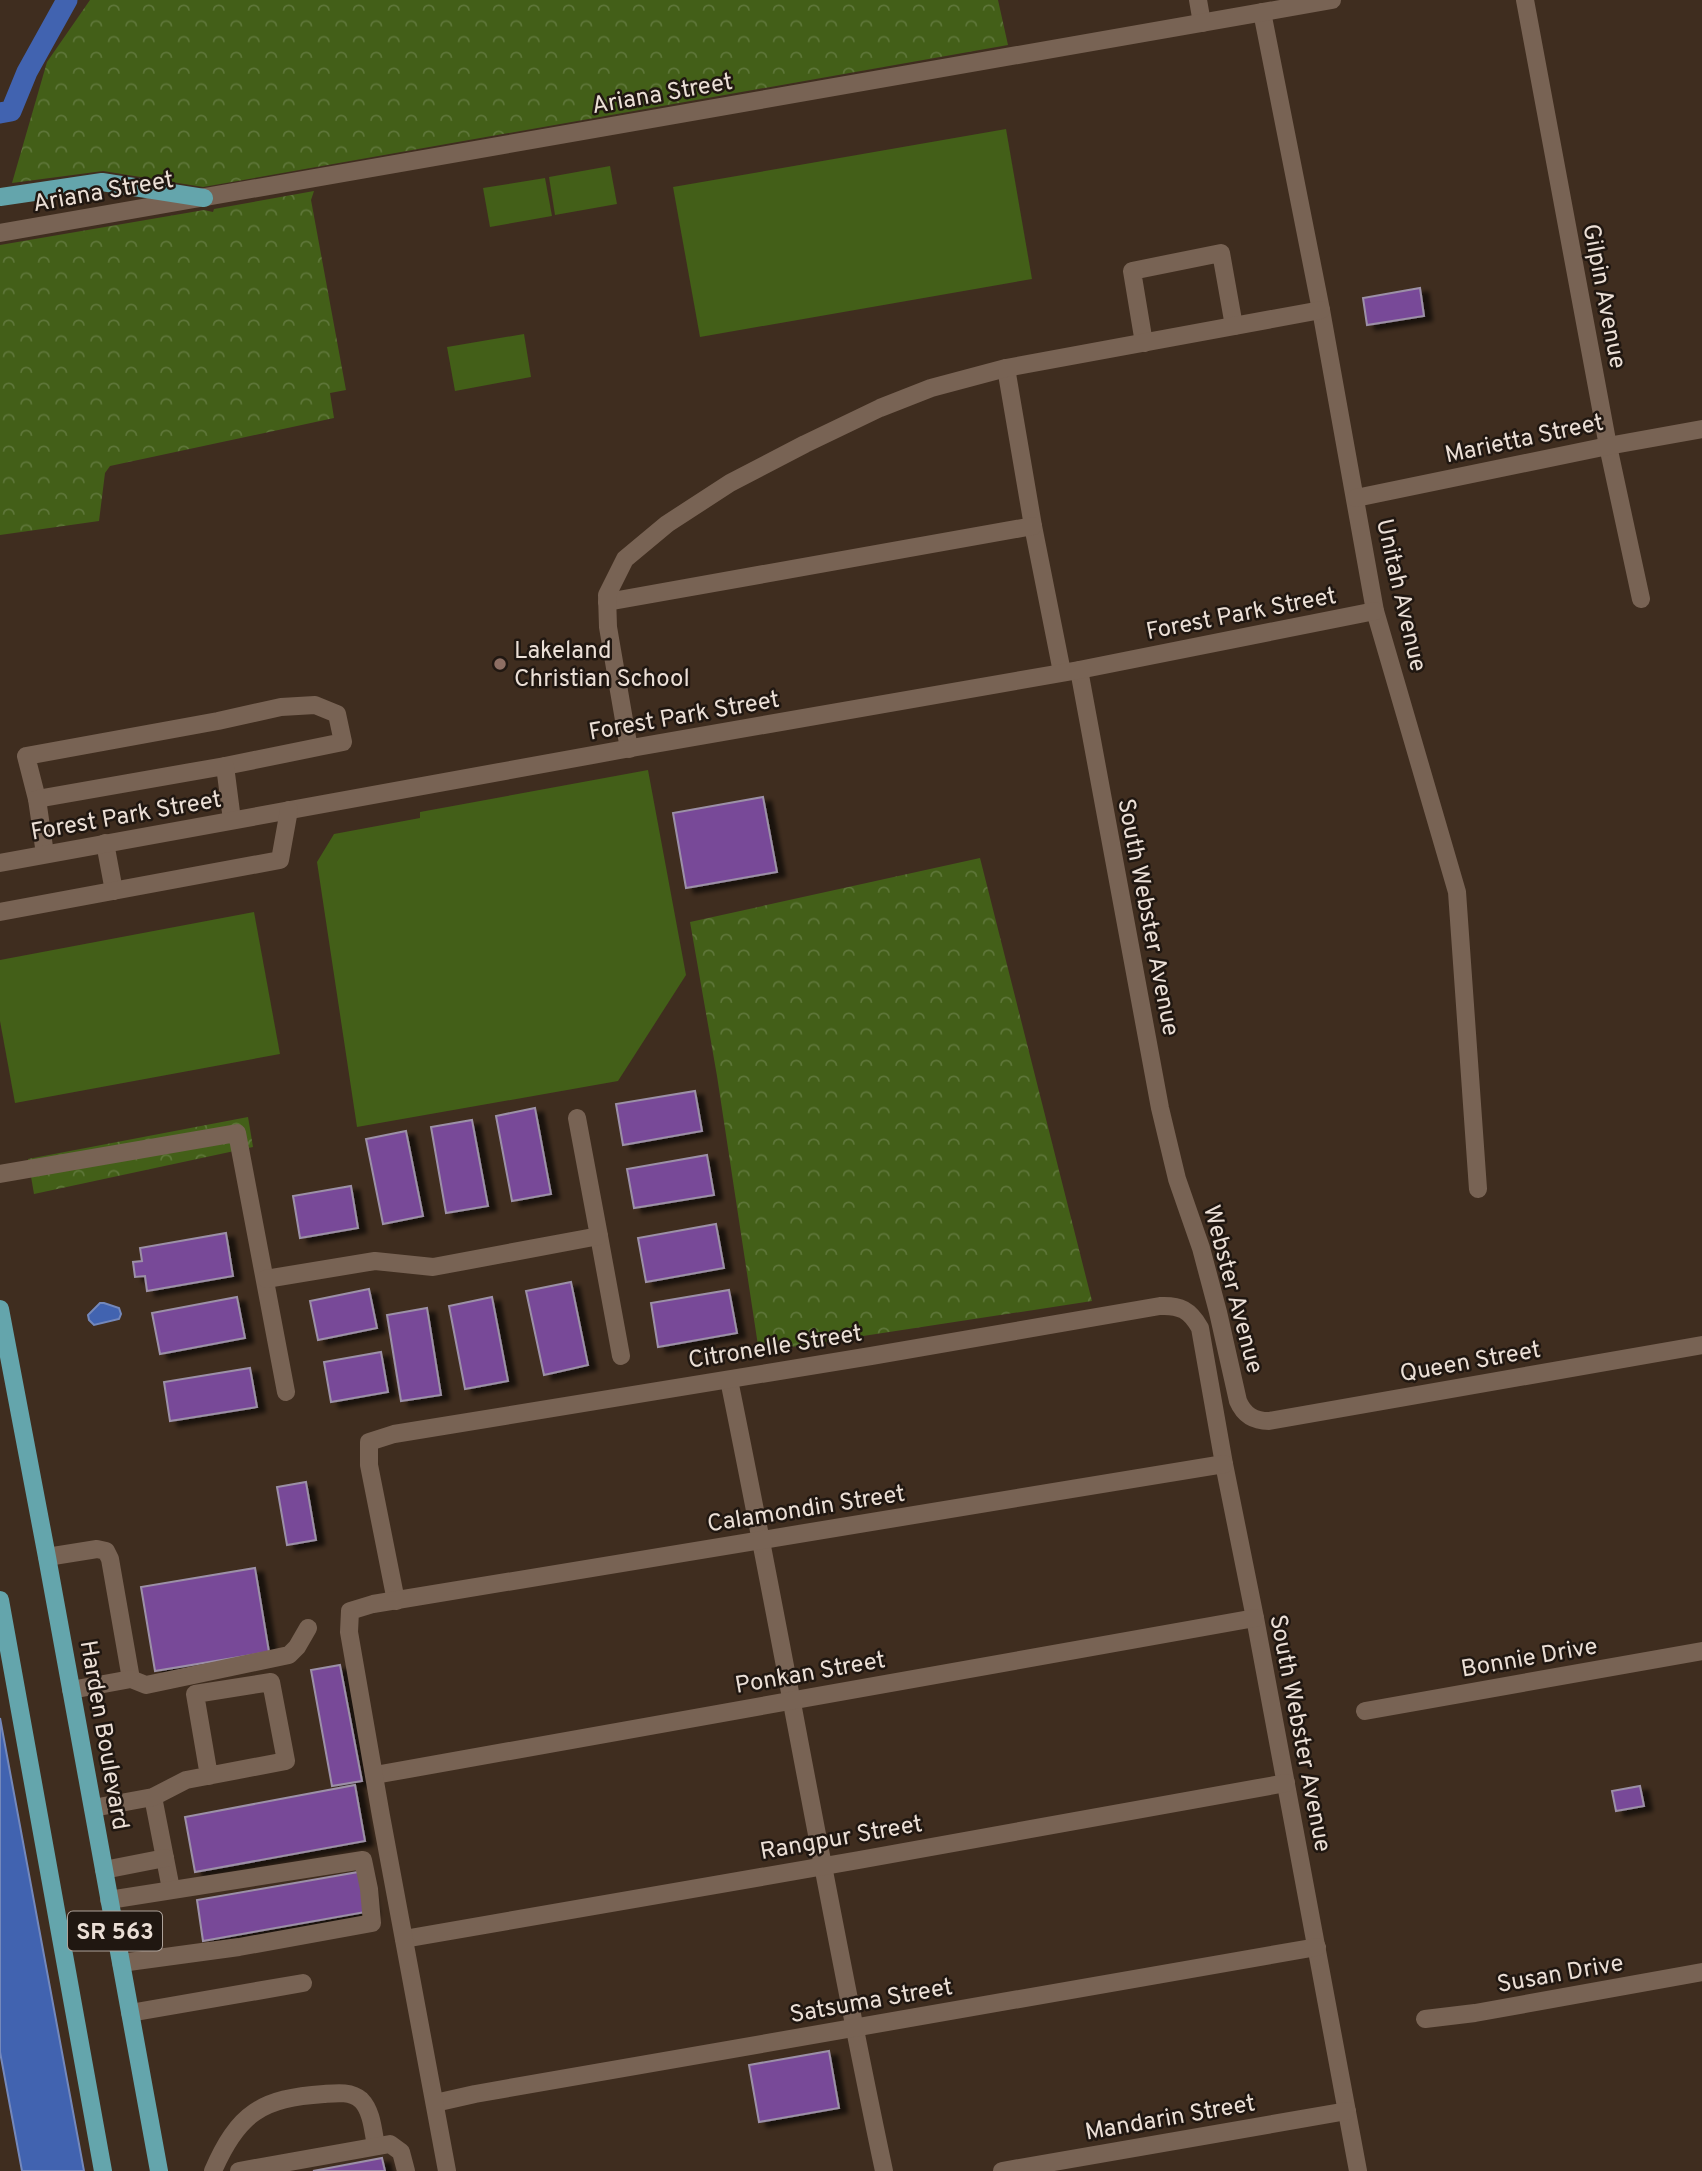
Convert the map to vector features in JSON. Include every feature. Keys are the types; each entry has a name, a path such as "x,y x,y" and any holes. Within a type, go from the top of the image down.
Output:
{"main road":[{"path":"0,197 102,182 204,198"},
{"name":"Harden Boulevard","path":"0,1309 159,2171"},
{"name":"SR 563","path":"0,1600 103,2171"}],"street":[{"path":"1198,0 1202,23"},
{"name":"Ariana Street","path":"0,233 1332,0"},
{"name":"Gilpin Avenue","path":"1525,0 1608,446 1641,599"},
{"name":"Unitah Avenue","path":"1262,12 1321,310 1375,611 1457,892 1478,1189"},
{"path":"1144,343 1132,271 1221,253 1234,326"},
{"path":"629,749 608,626 607,595 625,559 667,524 730,483 880,408 931,388 1006,368 1321,310"},
{"name":"South Webster Avenue","path":"1006,368 1033,526 1070,671 1160,1108 1176,1172"},
{"name":"Marietta Street","path":"1356,498 1702,429"},
{"path":"607,602 1033,526"},
{"name":"Forest Park Street","path":"0,863 1070,671 1375,611"},
{"path":"37,799 343,742 337,714 315,705 281,707 218,722 26,756 37,799 46,854"},
{"path":"225,766 232,821"},
{"path":"0,912 279,860 289,810"},
{"path":"106,844 114,891"},
{"path":"577,1118 621,1356"},
{"path":"0,1174 237,1133 286,1392"},
{"name":"Webster Avenue","path":"1176,1172 1201,1248 1238,1401 1249,1416"},
{"path":"266,1279 375,1261 433,1267 599,1236"},
{"name":"Citronelle Street","path":"396,1601 369,1465 369,1442 373,1440 394,1434 1160,1306 1184,1310"},
{"name":"South Webster Avenue","path":"1184,1310 1194,1317 1200,1328 1358,2171"},
{"name":"Queen Street","path":"1249,1416 1258,1421 1269,1421 1702,1345"},
{"path":"729,1380 884,2171"},
{"name":"Calamondin Street","path":"375,1775 349,1632 350,1611 396,1601 1224,1464"},
{"path":"47,1557 97,1549 106,1551 110,1559 131,1679"},
{"name":"Ponkan Street","path":"375,1775 1255,1618"},
{"path":"71,1690 131,1679 146,1685 289,1655 308,1628"},
{"name":"Bonnie Drive","path":"1365,1711 1702,1651"},
{"path":"93,1808 153,1797 186,1780 209,1776 286,1761 271,1682 195,1694 209,1776"},
{"path":"375,1775 447,2171"},
{"name":"Rangpur Street","path":"404,1939 1286,1783"},
{"path":"153,1797 172,1889"},
{"path":"104,1870 165,1858"},
{"path":"109,1900 363,1860 372,1923 239,1947 121,1963"},
{"name":"Satsuma Street","path":"435,2104 488,2092 1317,1947"},
{"name":"Susan Drive","path":"1425,2019 1475,2013 1702,1972"},
{"path":"130,2013 303,1983"},
{"path":"213,2171 225,2143 242,2121 255,2110 278,2101 316,2094 341,2093 355,2096 363,2102 372,2122 376,2146"},
{"name":"Mandarin Street","path":"1002,2171 1347,2112"},
{"path":"239,2171 390,2144 401,2152 406,2171"}],"green space":[{"path":"90,0 998,0 1008,45 203,187 103,171 12,183 47,62"},
{"path":"1006,129 1032,279 700,337 673,187"},
{"path":"610,166 617,204 555,215 549,177"},
{"path":"545,178 552,216 490,227 483,188"},
{"path":"314,191 311,200 346,390 330,393 334,418 110,466 105,473 99,521 0,535 0,245 204,210 213,212 214,209"},
{"path":"524,334 531,377 455,391 447,347"},
{"path":"648,770 686,975 618,1081 357,1127 317,862 334,834 420,818 420,812"},
{"path":"980,858 1092,1301 759,1352 717,1076 690,922"},
{"path":"254,912 280,1054 15,1103 0,1021 0,960"},
{"path":"248,1117 253,1147 34,1194 28,1159"}],"water":[{"path":"100,1303 119,1308 119,1319 94,1325 88,1315"},
{"path":"0,1718 84,2171 22,2171 0,2052"}],"building":[{"path":"1420,288 1424,316 1367,325 1363,298"},
{"path":"763,797 777,872 686,888 673,813"},
{"path":"695,1091 702,1131 623,1145 616,1104"},
{"path":"535,1108 551,1194 512,1201 496,1116"},
{"path":"472,1120 488,1206 446,1213 431,1127"},
{"path":"406,1131 423,1216 383,1224 366,1139"},
{"path":"707,1155 714,1195 634,1208 627,1169"},
{"path":"351,1186 358,1228 300,1238 293,1196"},
{"path":"716,1224 724,1268 646,1282 638,1238"},
{"path":"226,1233 233,1276 147,1291 145,1276 135,1277 133,1262 142,1261 140,1248"},
{"path":"571,1282 588,1365 544,1375 526,1291"},
{"path":"369,1289 377,1328 318,1340 310,1301"},
{"path":"729,1290 737,1333 658,1347 651,1303"},
{"path":"237,1297 245,1338 160,1354 152,1313"},
{"path":"492,1297 508,1381 465,1389 449,1306"},
{"path":"427,1308 441,1395 401,1401 387,1315"},
{"path":"381,1352 388,1392 331,1402 324,1362"},
{"path":"250,1368 257,1407 170,1421 164,1382"},
{"path":"306,1482 316,1540 287,1545 277,1487"},
{"path":"255,1568 269,1652 155,1671 141,1587"},
{"path":"340,1665 362,1781 332,1786 311,1670"},
{"path":"355,1785 365,1841 195,1872 185,1817"},
{"path":"1640,1786 1644,1806 1616,1811 1612,1791"},
{"path":"364,1871 371,1911 203,1941 197,1900"},
{"path":"829,2051 839,2108 759,2122 749,2065"},
{"path":"382,2158 385,2171 313,2171"}],"waterway":[{"path":"0,113 11,111 27,72 67,0"}],"place":[{"name":"Lakeland Christian School","path":"500,664"}]}
